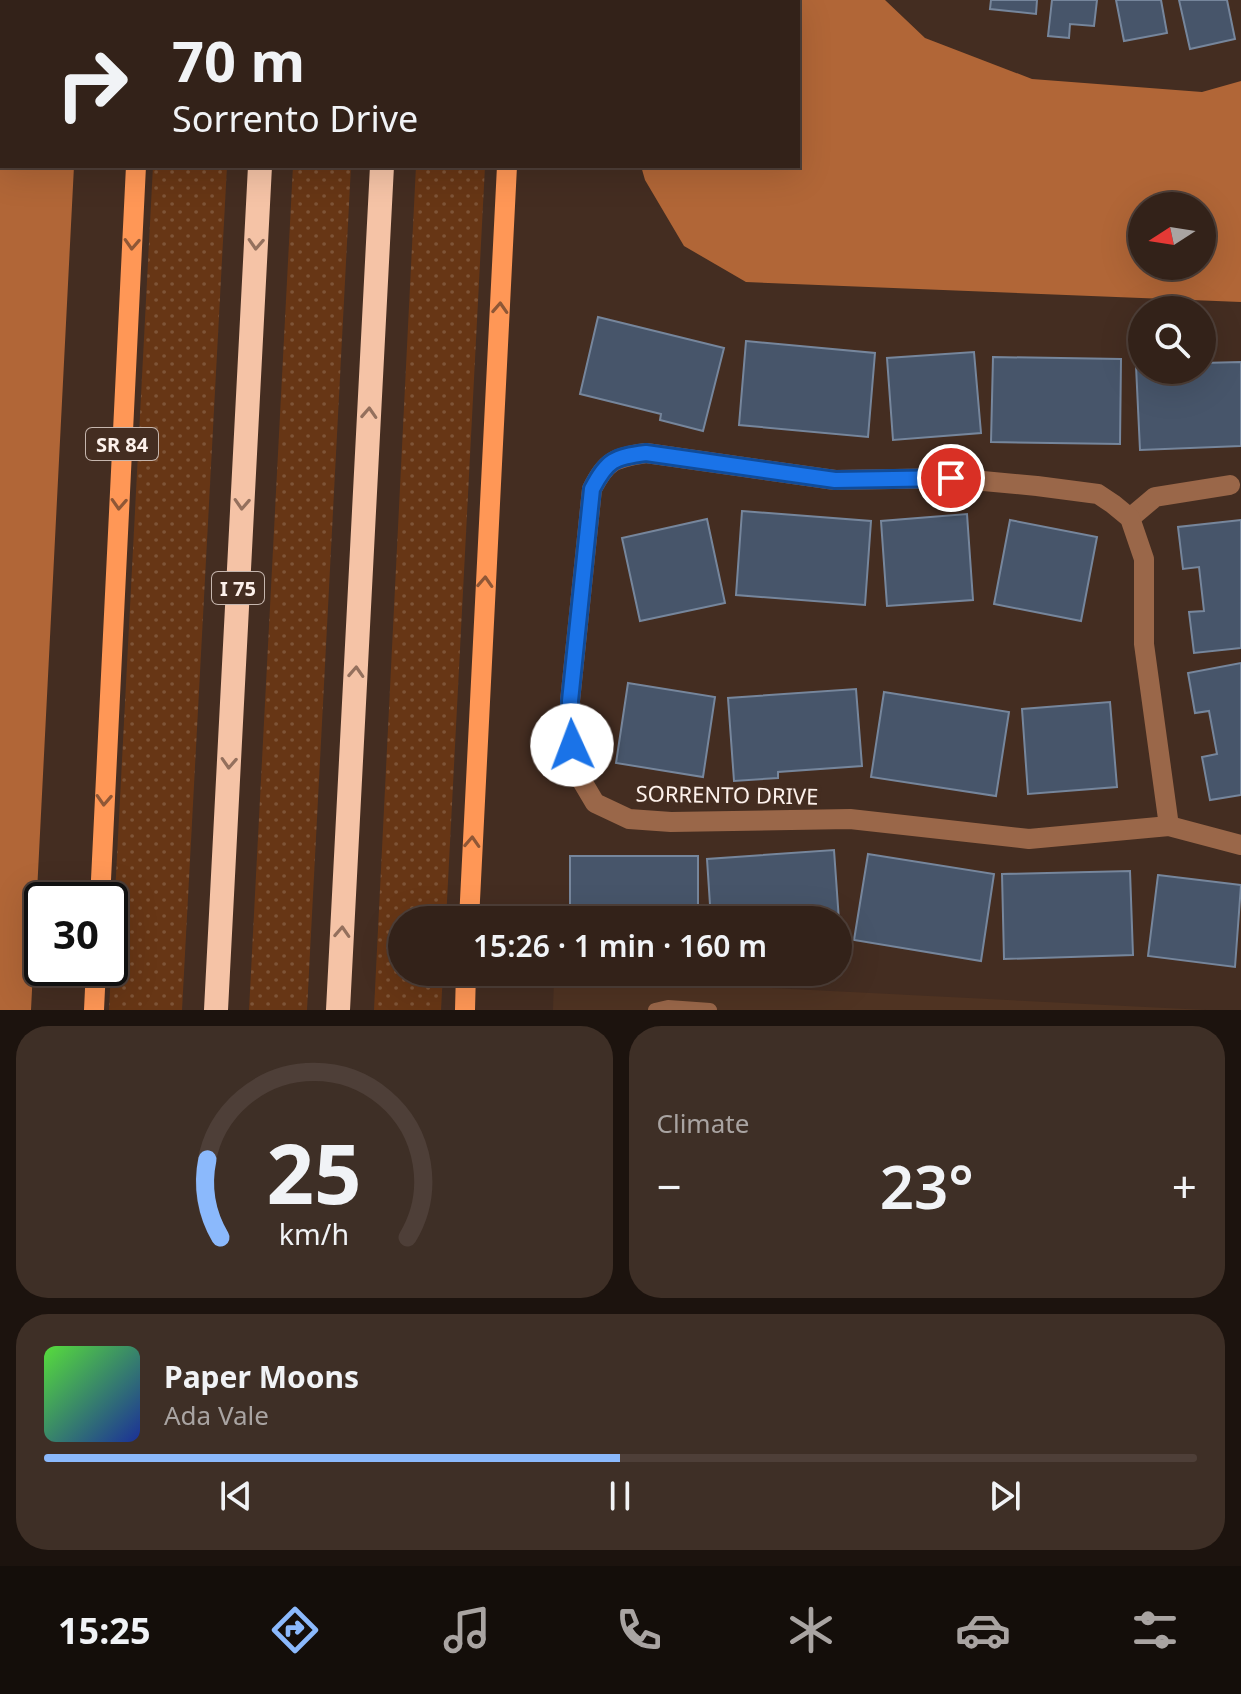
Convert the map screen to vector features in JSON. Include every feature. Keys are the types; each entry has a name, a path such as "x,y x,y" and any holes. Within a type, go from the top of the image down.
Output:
{"highway":[{"name":"I 75","path":"216,1010 260,168"},
{"path":"338,1010 382,168"}],"main road":[{"name":"SR 84","path":"101,882 136,168"},
{"path":"470,906 507,168"},
{"path":"94,1010 95,986"},
{"path":"465,1010 466,986"}],"street":[{"name":"SORRENTO DRIVE","path":"1130,518 1098,494 1037,486 951,478 835,480 646,453 623,456 604,465 592,489 570,701 572,745 579,776 595,803 629,819 671,822 850,819 1029,839 1169,826 1241,845"},
{"path":"1169,826 1144,644 1144,559 1130,518 1155,497 1230,485"}],"lane":[{"path":"655,1010 668,1007 710,1010"}],"shaded area":[{"path":"800,0 885,0 925,38 1032,79 1202,92 1241,81 1241,302 1216,301 1216,296 1128,297 746,282 684,246 645,180 642,168 800,168"},
{"path":"0,168 74,168 38,882 24,882 24,986 32,986 31,1010 0,1010"},
{"path":"153,168 227,168 182,1010 109,1010 110,986 128,986 128,882 116,882"},
{"path":"293,168 351,168 307,1010 249,1010"},
{"path":"416,168 485,168 447,906 388,906 388,986 442,986 441,1010 374,1010"},
{"path":"554,986 732,986 1206,1010 553,1010"}],"building":[{"path":"991,0 1037,0 1036,14 990,9"},
{"path":"1052,0 1097,0 1094,26 1070,24 1069,38 1048,36"},
{"path":"1116,0 1161,0 1167,33 1124,41"},
{"path":"1179,0 1227,0 1235,39 1190,49"},
{"path":"598,317 724,348 703,431 660,420 661,414 580,394"},
{"path":"746,341 875,353 868,437 739,425"},
{"path":"974,352 981,433 893,440 887,358"},
{"path":"993,357 1121,359 1120,444 991,442"},
{"path":"1241,362 1241,446 1140,450 1137,384 1216,384 1216,363"},
{"path":"742,511 871,521 865,605 736,595"},
{"path":"967,514 973,600 887,606 881,521"},
{"path":"707,519 725,603 640,621 622,538"},
{"path":"1010,520 1097,537 1081,621 994,604"},
{"path":"1241,520 1241,648 1194,653 1189,612 1204,611 1199,567 1183,569 1178,527"},
{"path":"1241,663 1241,795 1210,800 1202,757 1217,754 1209,711 1195,713 1188,673"},
{"path":"628,683 715,697 703,777 616,763"},
{"path":"856,689 862,766 778,772 778,778 734,781 728,698"},
{"path":"884,692 1009,712 996,796 871,777"},
{"path":"1110,702 1117,787 1028,794 1022,709"},
{"path":"834,850 838,906 710,906 707,859"},
{"path":"868,854 994,874 981,961 854,940"},
{"path":"570,856 698,856 698,906 570,906"},
{"path":"1130,871 1133,955 1004,959 1002,874"},
{"path":"1158,875 1241,885 1235,967 1148,956"}],"route":[{"path":"572,745 570,701 592,489 604,465 623,456 646,453 835,480 951,478"}]}
